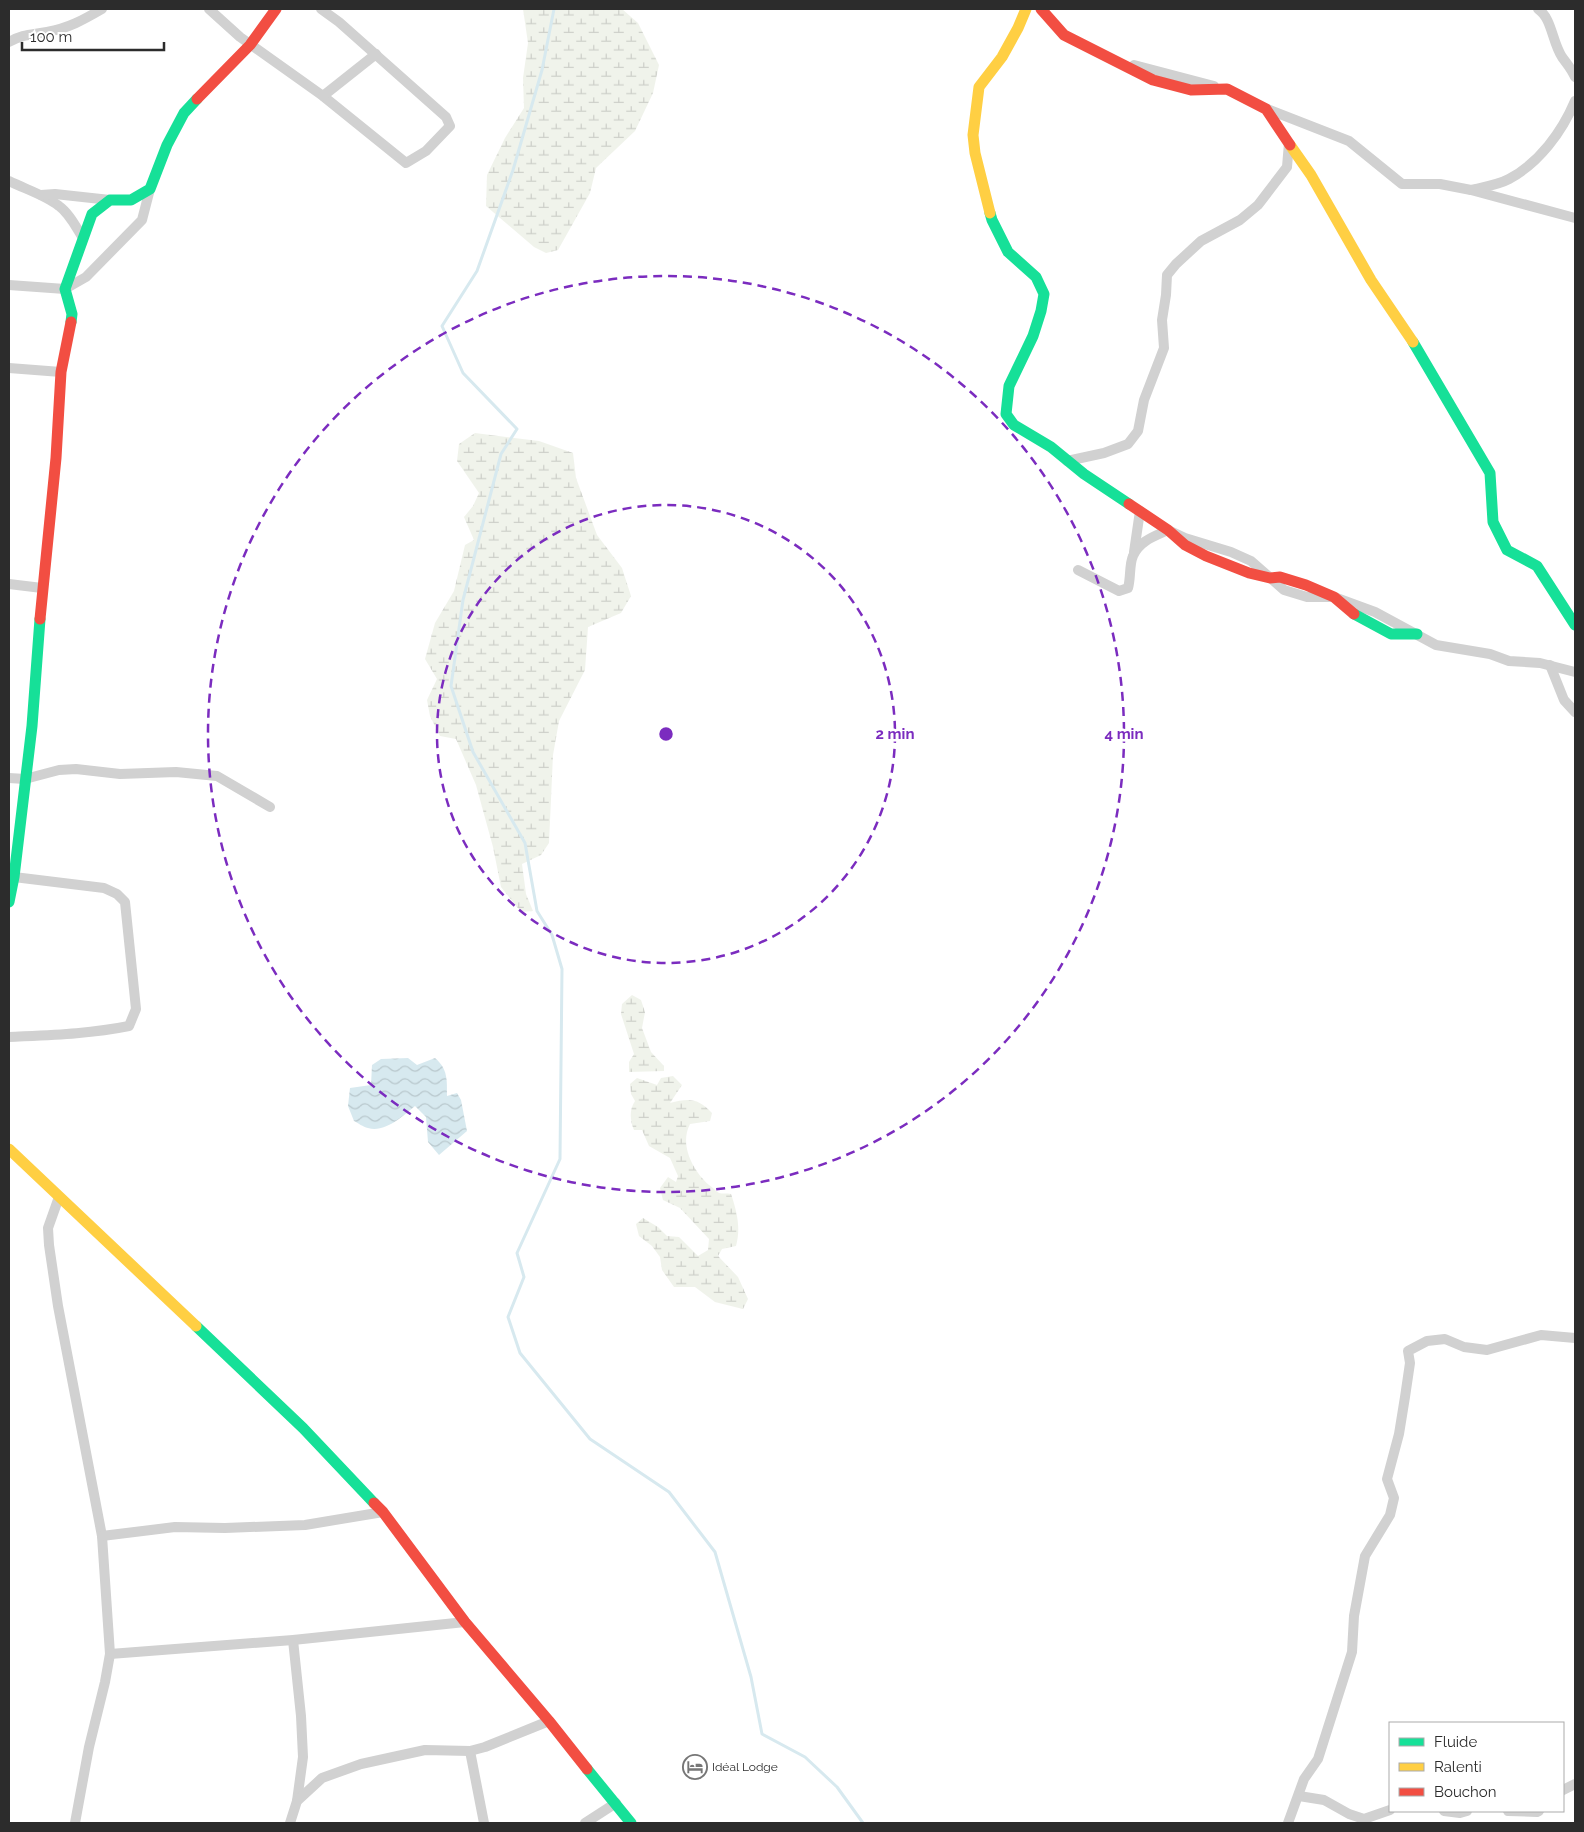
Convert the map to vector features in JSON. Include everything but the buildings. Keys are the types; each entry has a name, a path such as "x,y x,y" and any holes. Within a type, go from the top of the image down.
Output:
{"street":[{"path":"9,42 21,35 47,32 77,24 102,9"},
{"path":"209,9 250,45 323,96 406,163 426,151 450,126 446,118 376,54 321,9"},
{"path":"9,285 65,289 86,277 118,246 142,220 150,189 166,145 184,113 250,45 276,9"},
{"path":"1026,9 1002,57 979,87 972,135 976,160 992,220 1008,252 1036,277 1044,294 1033,336 1009,386 1006,414 1014,425 1052,447 1084,474 1168,530 1185,545 1206,556 1249,573 1270,578 1280,577 1306,585 1334,597 1358,617 1391,634 1417,634 1436,645 1490,654 1508,661 1540,663 1575,671 1559,688"},
{"path":"1041,9 1064,35 1153,80 1191,90 1227,89 1266,109 1350,141 1402,184 1440,184 1471,190 1575,218"},
{"path":"1538,9 1544,12 1549,21 1552,37 1563,58 1570,65 1575,77"},
{"path":"323,96 376,54"},
{"path":"1471,190 1507,180 1527,168 1563,126 1575,101"},
{"path":"1266,109 1311,175 1371,280 1412,340 1490,473 1493,522 1508,550 1537,566 1575,625"},
{"path":"1068,461 1104,453 1128,444 1138,431 1144,400 1164,348 1162,320 1166,295 1166,275 1200,241 1240,220 1258,205 1287,167 1289,143"},
{"path":"9,181 60,206 83,238"},
{"path":"40,195 55,194 110,200 132,200 150,189"},
{"path":"9,902 14,877 24,779 32,726 42,588 56,458 61,372 72,314 65,289 92,214 110,200"},
{"path":"9,368 61,372"},
{"path":"1078,570 1119,591 1128,588 1140,511"},
{"path":"1133,556 1144,541 1168,530"},
{"path":"9,584 42,588"},
{"path":"1550,665 1564,700 1575,712"},
{"path":"9,778 24,779 59,770 76,769 120,774 176,772 217,776 270,807"},
{"path":"9,1038 70,1034 129,1026 136,1009 125,902 117,894 104,888 14,877"},
{"path":"9,1148 303,1428 382,1512 466,1622 631,1823"},
{"path":"59,1197 48,1228 49,1245 58,1306 102,1536 110,1654 75,1823"},
{"path":"1288,1823 1304,1779 1318,1759 1352,1652 1354,1616 1365,1556 1390,1515 1394,1498 1387,1479 1399,1434 1410,1363 1408,1351 1427,1341 1446,1339 1464,1347 1487,1350 1541,1335 1575,1338"},
{"path":"102,1536 175,1527 225,1528 305,1525 382,1512"},
{"path":"110,1654 293,1640 466,1622"},
{"path":"290,1823 297,1801 303,1757 293,1640"},
{"path":"297,1801 322,1778 361,1764 425,1750 470,1751 496,1743 549,1721"},
{"path":"470,1751 484,1823"},
{"path":"1299,1796 1324,1800 1349,1814 1364,1819 1389,1810"},
{"path":"585,1823 616,1803"}],"green space":[{"path":"523,9 622,9 638,23 659,65 653,93 635,131 596,168 590,193 558,250 546,253 534,247 486,206 487,175 505,138 524,108 523,78 528,43"},
{"path":"475,433 539,441 573,453 576,478 597,535 622,568 631,596 621,613 588,627 585,670 559,721 553,755 549,843 541,855 522,864 526,894 533,911 521,912 501,887 493,847 476,785 456,739 440,736 430,716 427,700 437,679 425,659 435,623 454,591 465,545 474,540 464,517 473,506 479,493 457,461 459,444"},
{"path":"632,995 641,1000 645,1012 642,1028 651,1052 664,1066 664,1071 629,1072 629,1062 634,1054 621,1014 622,1004"},
{"path":"673,1076 682,1085 670,1103 693,1100 702,1104 712,1113 710,1121 690,1124 686,1140 687,1149 693,1165 703,1179 719,1193 731,1194 738,1220 736,1246 722,1249 718,1256 738,1277 748,1299 743,1309 715,1302 695,1287 674,1287 662,1270 660,1257 652,1246 639,1236 636,1224 643,1218 658,1227 667,1236 679,1237 698,1256 708,1250 709,1239 680,1208 663,1200 660,1188 668,1177 676,1182 678,1176 670,1158 649,1146 642,1130 634,1130 632,1123 631,1111 635,1101 631,1094 630,1084 637,1078 657,1085 661,1078"}],"water":[{"path":"408,1058 417,1065 435,1058 445,1071 447,1096 457,1093 461,1100 467,1131 439,1155 428,1142 426,1117 415,1106 393,1123 374,1129 354,1121 348,1106 350,1088 371,1085 372,1065 381,1059"}],"waterway":[{"path":"554,9 542,70 513,170 477,271 442,326 463,373 517,429 501,454 463,600 451,686 473,752 525,843 537,911 552,935 562,969 560,1159 517,1253 524,1277 508,1317 520,1353 590,1439 669,1492 715,1552 751,1677 762,1734 805,1757 837,1787 863,1823"}],"traffic: fast":[{"path":"71,322 72,314 65,289 92,214 110,200 131,200 150,189 167,145 184,113 197,99"},
{"path":"990,213 1008,252 1036,277 1044,294 1033,336 1009,386 1006,414 1014,425 1051,447 1084,474 1129,504"},
{"path":"1413,342 1490,473 1493,522 1507,550 1537,566 1575,625"},
{"path":"1354,614 1391,634 1417,634"},
{"path":"9,902 14,877 32,726 40,619"},
{"path":"196,1326 303,1428 374,1503"},
{"path":"587,1769 631,1823"}],"traffic: slow":[{"path":"990,213 975,153 973,135 979,87 1002,57 1026,9"},
{"path":"1290,145 1311,175 1371,280 1413,342"},
{"path":"9,1149 196,1326"}],"traffic: jam":[{"path":"197,99 250,45 276,9"},
{"path":"1041,9 1064,35 1153,80 1191,90 1227,89 1266,109 1290,145"},
{"path":"40,619 56,458 61,372 71,322"},
{"path":"1129,504 1168,530 1185,545 1206,556 1249,573 1270,578 1280,577 1306,585 1334,597 1354,614"},
{"path":"374,1503 383,1512 465,1622 587,1769"}],"place":[{"name":"Idéal Lodge","path":"695,1767"}]}
